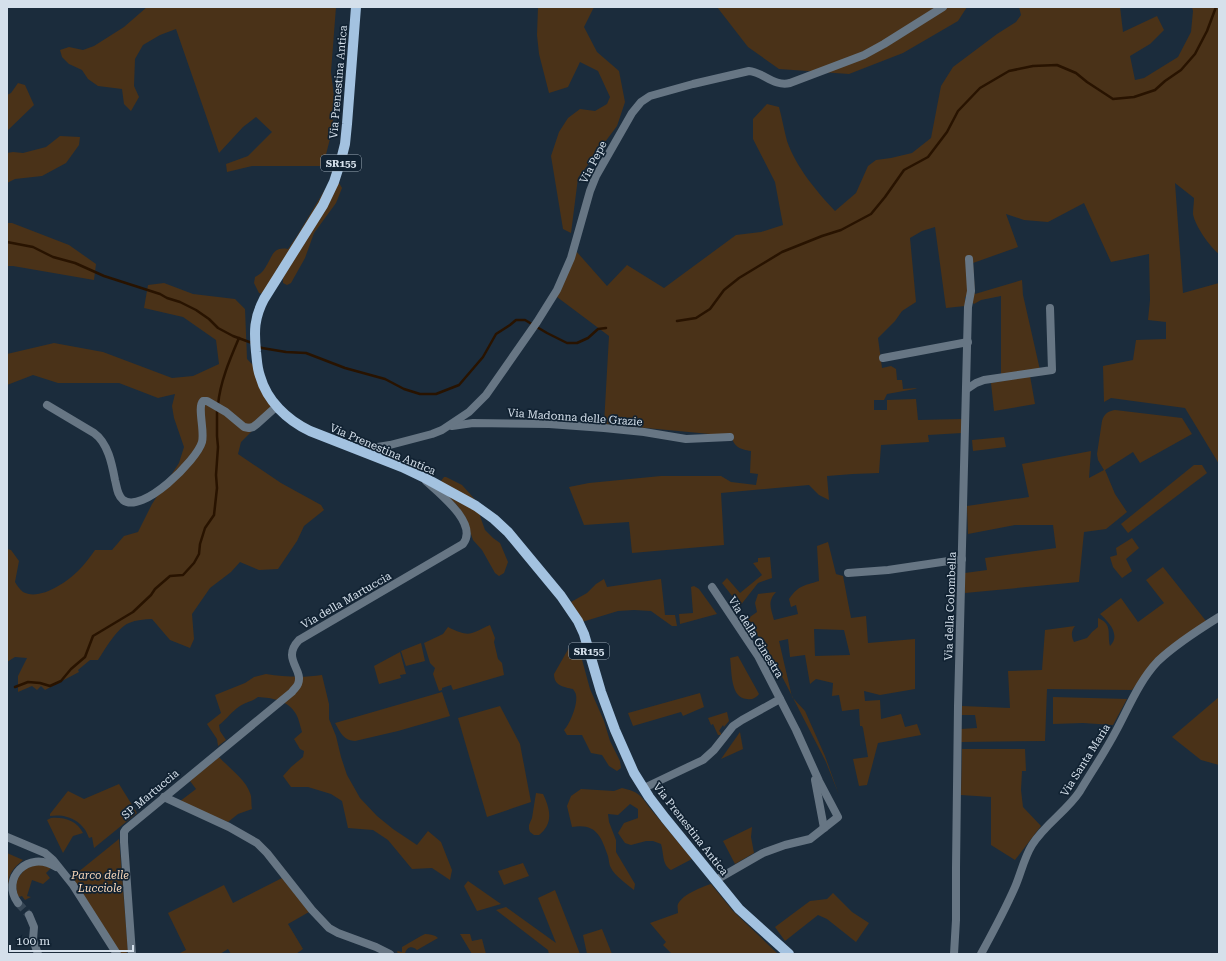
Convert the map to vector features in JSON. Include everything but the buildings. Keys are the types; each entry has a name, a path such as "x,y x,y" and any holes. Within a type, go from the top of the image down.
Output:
{"main road":[{"name":"Via Prenestina Antica","path":"356,7 346,134 343,152 339,167 324,205 264,299 259,310 255,322 254,339 259,375 266,390 277,406 293,421 308,430 416,473 472,504 498,522 515,540 578,620 584,634 601,692 615,730 634,773 665,818 745,914 789,954"}],"street":[{"name":"Via Pepe","path":"356,450 390,445 432,434 442,430 469,412 482,400 558,290 574,249 588,197 596,176 632,113 644,100 653,95 702,81 749,71 755,72 779,84 790,83 864,55 943,7"},
{"name":"Via della Colombella","path":"954,954 956,920 958,716 968,307 971,291 970,259"},
{"path":"967,389 984,380 1052,370 1050,308"},
{"path":"883,358 968,342"},
{"path":"47,405 100,438 111,463 118,494 123,500 130,502 148,497 165,487 195,455 201,445 203,435 200,404 203,400 222,410 244,427 251,428 277,406"},
{"name":"Via Madonna delle Grazie","path":"442,430 457,425 470,423 525,424 604,428 644,432 686,439 730,437"},
{"name":"Via della Martuccia","path":"212,758 294,690 298,684 299,677 293,661 293,652 294,647 299,640 461,545 465,540 467,534 460,516 440,494 416,473"},
{"path":"848,573 893,570 962,559"},
{"name":"Via della Ginestra","path":"712,587 758,656 838,818 810,839 785,845 763,853 716,880"},
{"name":"Via Santa Maria","path":"981,954 1014,889 1032,844 1042,832 1069,806 1078,794 1108,747 1142,683 1158,662 1195,632 1219,617"},
{"path":"644,788 703,760 714,750 733,726 780,699"},
{"name":"SP Martuccia","path":"132,954 124,832 128,826 212,758"},
{"name":"Via della Ginestra","path":"813,769 824,828"},
{"path":"164,797 229,827 257,843 267,853 312,910 329,928 390,954"},
{"path":"7,837 45,853 61,870 73,885 117,954"},
{"path":"18,903 14,894 14,882 18,872 32,860 35,855 36,850 32,847"},
{"path":"25,865 35,861 41,861 61,870"},
{"path":"29,916 34,927 33,940 38,954"}],"green space":[{"path":"147,7 336,7 331,72 335,106 331,135 323,166 252,166 227,172 226,164 248,156 272,132 256,117 243,127 219,153 176,29 160,35 143,45 135,59 134,86 139,97 131,111 124,104 122,89 98,86 88,79 82,70 69,64 62,57 60,50 69,47 83,50 94,46 124,27"},
{"path":"538,7 594,7 584,27 597,52 619,71 625,102 617,126 578,178 571,233 563,229 551,156 559,132 568,118 580,109 595,111 607,104 610,97 598,71 580,62 568,87 549,93 539,54 537,35"},
{"path":"717,7 967,7 958,21 903,53 849,74 779,69 748,47"},
{"path":"1019,7 1120,7 1123,32 1157,16 1164,30 1150,44 1130,56 1135,80 1144,78 1178,57 1191,32 1192,7 1219,7 1219,254 1207,241 1194,219 1194,198 1175,183 1183,293 1219,283 1219,464 1185,408 1111,398 1104,402 1103,366 1133,360 1136,340 1166,339 1166,322 1148,320 1150,300 1149,254 1111,262 1084,203 1048,222 1024,220 1006,214 1018,247 973,263 975,294 1022,280 1023,295 1040,370 1001,375 1001,296 981,300 974,304 971,301 974,294 965,297 965,306 946,308 935,227 922,231 910,238 916,302 902,311 895,321 878,338 882,368 891,366 896,369 897,380 902,380 903,389 917,388 887,394 884,400 874,400 874,410 887,410 887,400 916,399 918,420 963,419 962,433 928,435 929,442 881,445 879,473 827,476 829,500 819,495 809,485 721,493 724,545 632,553 629,522 584,525 569,487 589,483 661,476 721,476 731,482 756,485 758,474 750,473 751,451 738,447 734,443 731,436 604,424 609,336 557,297 576,251 607,286 627,265 664,288 736,235 761,232 783,225 775,182 753,139 753,119 767,104 779,107 787,141 801,170 821,196 835,211 856,193 868,166 876,160 912,153 931,138 941,86 953,67 997,34 1016,22 1021,15"},
{"path":"18,83 25,85 34,105 7,131 7,95 11,93"},
{"path":"60,136 80,137 79,145 66,163 42,176 15,179 7,183 7,153 23,153 46,147"},
{"path":"339,183 342,188 336,203 314,233 305,258 291,283 287,285 283,283 285,272 278,266 274,279 264,294 259,293 254,283 255,277 263,271 276,251 279,249 288,249 327,186"},
{"path":"7,223 12,223 69,245 96,264 94,280 7,266"},
{"path":"164,283 193,294 235,299 245,309 247,359 258,370 277,406 241,442 238,454 281,483 321,505 324,510 304,526 297,541 278,569 259,570 240,562 231,572 210,588 192,614 194,639 190,648 170,640 152,619 135,621 120,629 98,660 90,660 78,670 79,672 45,690 41,686 37,690 32,686 18,692 18,676 27,658 15,657 7,662 7,549 11,550 19,561 15,582 23,592 37,594 52,589 67,581 78,571 95,550 112,550 124,536 138,532 152,504 179,463 184,447 174,418 172,406 175,394 158,398 119,383 58,383 33,375 7,385 7,354 54,343 103,352 172,378 193,376 219,364 216,340 183,317 144,308 148,285"},
{"path":"1030,376 1035,404 994,411 991,383"},
{"path":"1115,410 1182,418 1192,434 1140,463 1133,452 1105,470 1115,494 1127,512 1106,529 1084,532 1079,582 965,593 965,573 987,570 985,558 1056,548 1053,525 1015,525 968,534 967,506 1029,497 1022,464 1091,451 1089,478 1104,470 1098,460 1097,454 1102,421 1107,413"},
{"path":"1004,437 1006,447 973,451 972,440"},
{"path":"1194,465 1202,465 1207,473 1128,533 1121,524"},
{"path":"444,477 462,485 479,504 480,516 485,530 500,543 508,562 504,573 499,576 495,573 482,550 473,540 465,517 457,505 446,496 441,481"},
{"path":"1132,538 1139,548 1126,559 1132,571 1122,578 1113,567 1110,557 1117,555 1116,548"},
{"path":"828,542 836,574 843,576 851,618 866,616 868,643 915,639 915,689 880,695 864,691 865,701 880,700 881,719 901,714 905,727 917,724 921,735 878,743 867,785 859,786 853,759 868,757 863,728 860,726 859,709 842,711 839,695 832,696 833,683 816,679 810,684 805,655 790,657 788,639 779,641 792,695 773,659 747,619 757,612 755,603 758,594 776,592 771,599 771,609 774,620 798,614 796,605 791,607 789,599 799,588 819,581 817,546","holes":["814,629 844,630 850,655 815,656"]},
{"path":"770,557 772,578 758,583 740,606 722,583 727,578 740,593 762,575 753,563 758,562 758,558"},
{"path":"1163,567 1206,621 1157,657 1132,690 1047,689 1045,741 961,742 961,729 977,728 975,715 961,715 962,706 1010,708 1008,671 1042,670 1045,630 1075,626 1072,634 1074,642 1087,638 1098,627 1098,618 1103,620 1108,626 1110,646 1113,642 1114,633 1110,625 1100,614 1121,598 1138,622 1164,603 1146,580"},
{"path":"604,579 607,587 661,579 665,615 675,615 677,626 672,626 651,611 634,610 618,611 582,622 571,602 587,593 596,584"},
{"path":"694,586 699,589 717,614 680,624 679,614 693,613 691,587"},
{"path":"490,625 495,638 494,642 498,659 502,663 504,675 453,690 451,685 442,688 442,690 439,691 433,674 435,668 430,663 424,643 443,634 448,627 461,633 470,634"},
{"path":"421,643 425,661 406,666 401,651"},
{"path":"578,645 581,648 581,656 590,689 604,721 610,741 620,761 621,768 617,771 609,766 602,755 591,753 582,735 567,735 564,730 573,714 576,703 576,694 573,689 560,685 554,678 554,674 570,646"},
{"path":"400,652 406,674 400,675 401,678 379,684 374,666"},
{"path":"738,656 759,694 757,697 749,699 741,697 737,694 733,683 730,658"},
{"path":"266,674 294,677 322,675 329,704 329,719 336,736 347,775 360,798 377,816 417,845 428,831 441,842 452,870 450,880 432,868 412,869 388,840 373,830 348,828 342,801 331,794 308,787 291,787 283,776 303,757 304,751 300,749 294,739 302,732 298,718 293,709 284,703 274,699 258,697 240,706 219,725 220,731 226,740 218,746 217,739 207,724 221,713 215,695 245,683 254,677"},
{"path":"442,692 450,716 398,731 355,741 345,738 335,723"},
{"path":"700,693 704,707 683,716 681,712 633,726 628,713"},
{"path":"1053,697 1127,699 1113,725 1083,723 1053,724"},
{"path":"1219,697 1219,765 1201,760 1172,737"},
{"path":"793,698 805,711 825,756 839,795 826,762"},
{"path":"500,706 520,744 531,802 487,817 458,718"},
{"path":"727,712 729,721 724,727 723,725 719,731 721,735 718,735 713,724 711,725 708,718"},
{"path":"740,732 743,749 721,759"},
{"path":"962,749 1025,749 1026,771 1022,771 1021,790 1023,807 1041,826 1015,860 991,845 991,797 961,795"},
{"path":"219,757 245,783 251,796 252,809 238,814 228,822 179,802 196,789 190,781"},
{"path":"119,784 137,813 94,848 92,837 89,838 87,832 79,823 68,817 56,815 50,816 68,791 84,799"},
{"path":"622,788 635,792 641,796 692,859 671,870 666,865 661,844 653,841 646,841 631,845 625,843 618,833 624,823 638,818 638,809 630,804 618,815 608,814 609,822 616,840 616,852 635,884 634,890 621,880 613,871 603,842 596,832 587,827 572,827 567,806 571,796 581,789 614,791"},
{"path":"536,793 543,794 549,810 549,821 547,826 539,835 534,835 529,829"},
{"path":"51,818 66,819 77,825 83,833 73,836 63,853 47,820"},
{"path":"752,827 751,837 754,853 735,864 723,841"},
{"name":"Parco delle Lucciole","path":"119,839 128,950 126,954 121,954 72,877"},
{"path":"7,853 23,860 13,869 9,877 7,899"},
{"path":"523,863 529,876 504,885 498,871"},
{"path":"39,864 51,868 46,873 50,878 43,884 32,880 27,896 31,897 25,900 22,896 19,897 17,894 17,879 26,868"},
{"path":"282,878 309,912 288,924 303,949 296,954 231,954 228,949 220,954 178,954 186,950 168,913 224,885 233,903"},
{"path":"468,881 501,904 477,911 464,886"},
{"path":"711,884 733,911 778,954 672,954 663,945 666,942 650,923 678,913 678,904 680,900 693,891"},
{"path":"555,890 580,954 549,954 548,950 496,910 506,907 556,943 538,898"},
{"path":"833,893 852,912 869,923 856,942 827,919 818,915 785,941 775,927 810,901 827,899"},
{"path":"602,929 612,954 587,954 583,935"},
{"path":"425,934 438,938 417,950 410,948 405,954 398,954 397,951 402,952 402,947"},
{"path":"460,934 470,934 472,941 482,939 486,954 472,954"}],"waterway":[{"path":"677,321 696,318 710,309 724,290 739,278 782,252 841,230 871,214 904,170 928,157 947,132 958,111 980,88 1009,71 1033,66 1057,65 1076,73 1113,99 1134,97 1155,90 1181,70 1195,54 1207,31 1216,7"},
{"path":"7,242 33,247 53,257 75,263 104,276 180,302 196,310 209,319 218,328 233,336 252,343"},
{"path":"258,346 286,352 306,353 345,368 385,379 404,389 420,394 436,394 459,385 483,357 496,334 516,320 525,320 567,343 577,343 588,338 598,329 606,328"},
{"path":"218,405 223,379 239,338"},
{"path":"15,687 28,682 50,686 61,681 71,669 85,657 93,636 133,612 170,576 183,575 194,563 199,554 200,544 205,528 214,515 217,488 217,410"}],"tunnel":[{"path":"18,903 29,915"}]}
